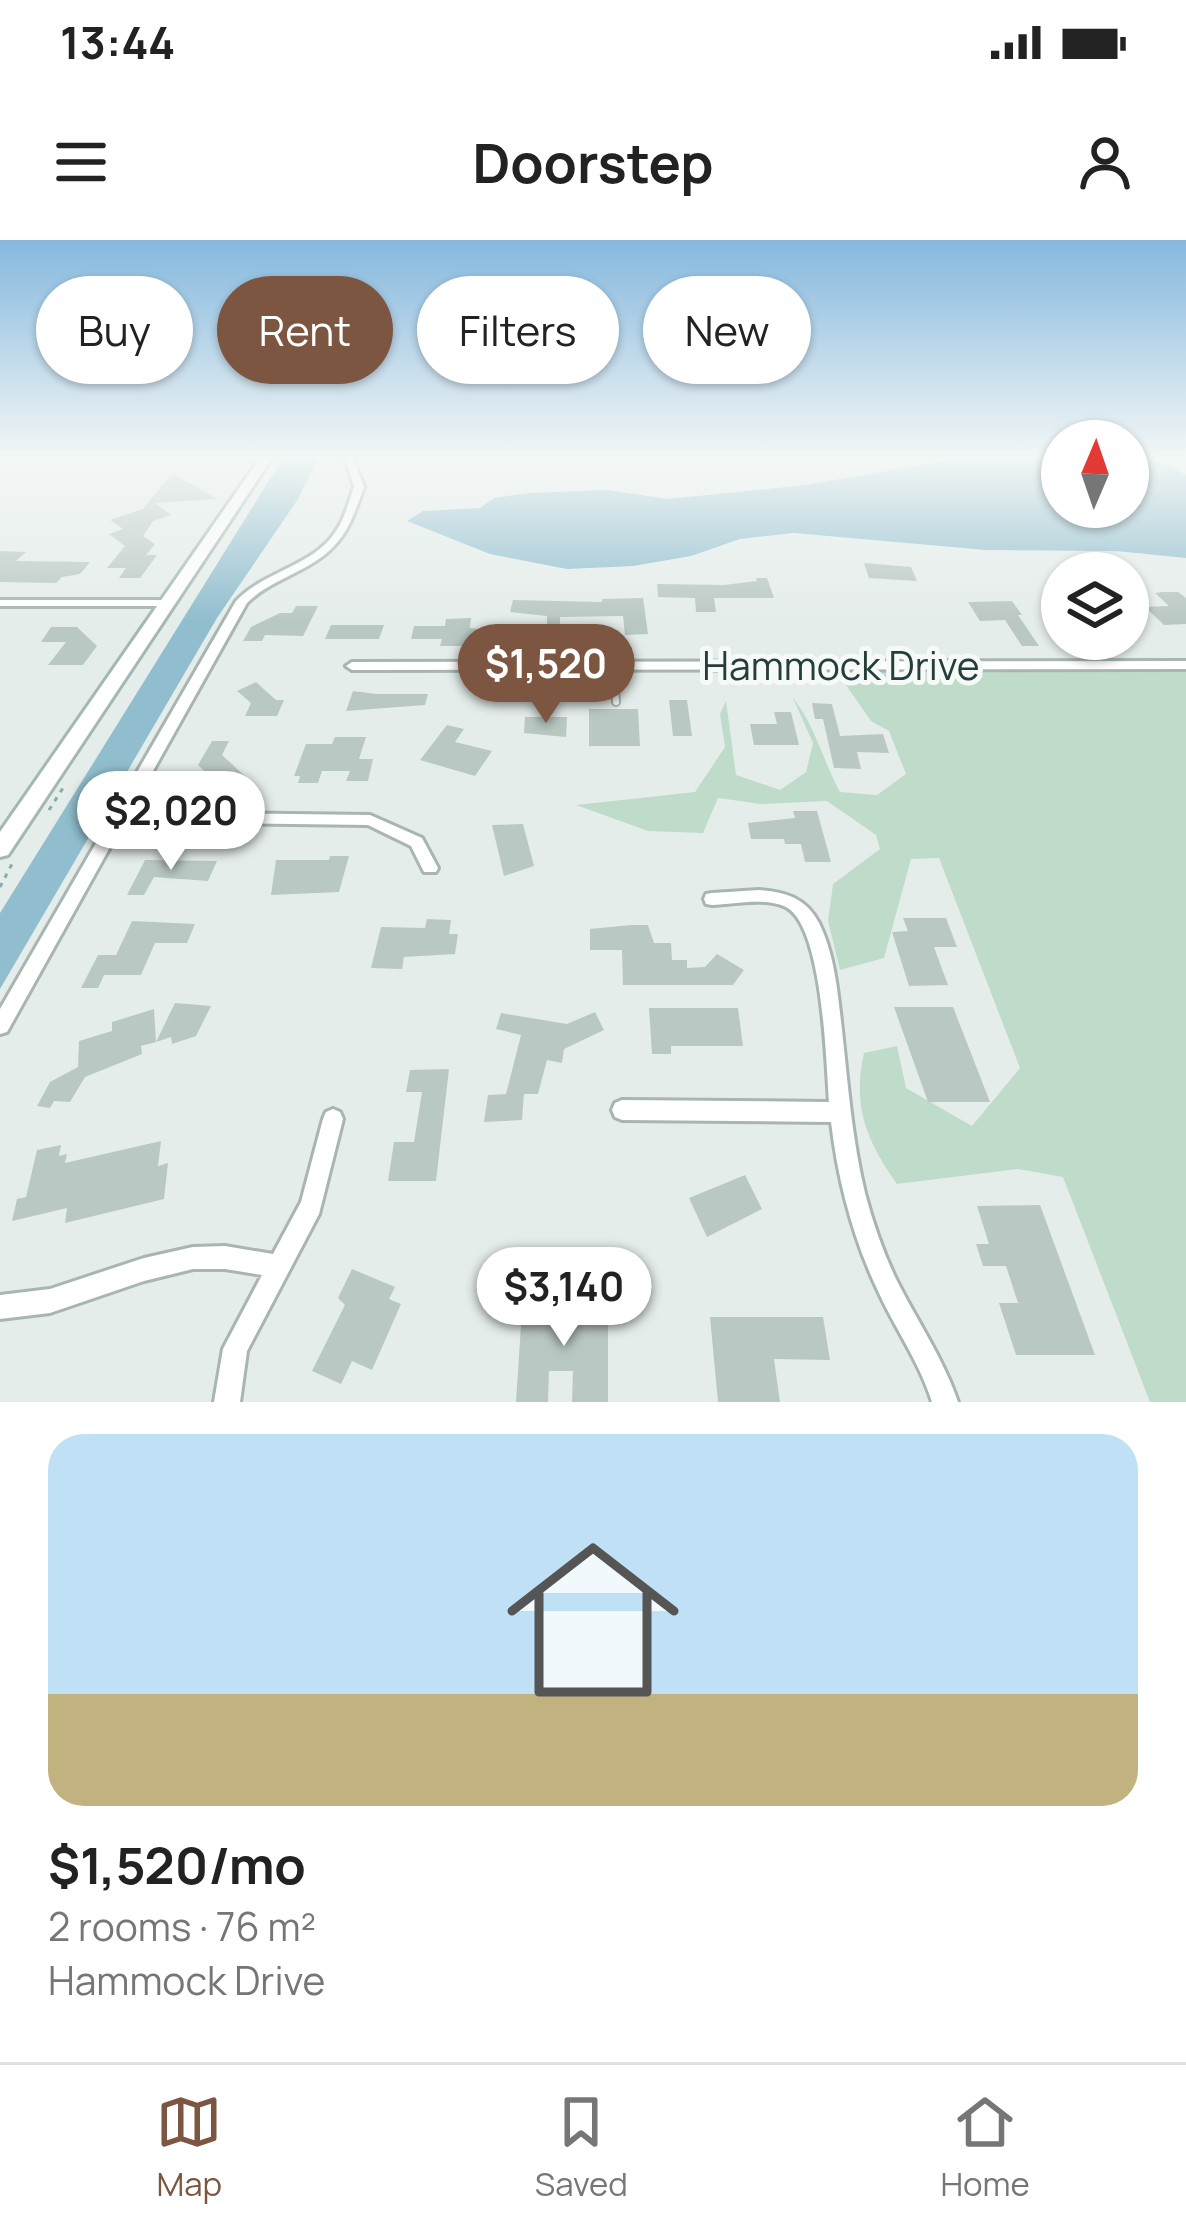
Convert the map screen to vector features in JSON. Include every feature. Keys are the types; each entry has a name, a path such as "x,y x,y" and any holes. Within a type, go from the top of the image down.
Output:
{"main road":[{"path":"0,849 229,512"}],"street":[{"path":"0,1026 245,598 320,553 339,534 348,512"},
{"path":"0,603 167,603"},
{"name":"Hammock Drive","path":"352,666 1186,665"},
{"path":"118,817 370,820 417,842 430,868"},
{"path":"712,899 776,899 801,909 813,934 832,1016 840,1112 861,1220 886,1282 934,1368 945,1402"},
{"path":"622,1111 840,1112"},
{"path":"226,1402 235,1349 311,1206 333,1119"},
{"path":"0,1307 75,1296 143,1269 191,1258 220,1256 278,1266"}],"lane":[{"path":"613,666 616,702"}],"green space":[{"path":"865,668 1186,669 1186,1402 1150,1402 1063,1177 1018,1169 897,1184 870,1137 861,1106 864,1053 897,1046 906,1088 972,1126 1020,1068 939,858 911,859 884,958 840,970 828,921 833,884 880,849 876,835 827,801 761,804 718,798 703,833 648,831 576,805 695,792 725,747 720,714 726,701 736,775 780,790 806,772 813,743 793,698 840,792 877,795 906,774 889,731 871,721 837,672 865,672"}],"water":[{"path":"249,512 289,512 217,618 0,989 0,913"},
{"path":"421,512 1041,512 1041,528 1149,528 1149,512 1186,512 1186,558 1149,552 986,550 794,533 740,539 691,556 633,566 567,569 490,554 407,521"}],"building":[{"path":"133,512 171,515 153,521 143,536 155,544 146,555 157,555 140,578 119,578 126,568 107,568 125,546 109,534 123,529 110,520"},
{"path":"0,551 26,552 16,561 90,562 80,574 56,583 0,582"},
{"path":"864,563 911,567 917,581 869,578"},
{"path":"767,578 774,598 714,598 716,612 696,612 695,598 658,597 657,584 724,585"},
{"path":"1178,592 1186,598 1186,624 1164,625 1149,611 1149,607 1169,606 1155,593"},
{"path":"643,598 648,634 625,635 623,616 560,617 560,629 547,629 547,616 510,612 513,600"},
{"path":"1012,601 1039,646 1022,646 1005,620 980,621 968,602"},
{"path":"296,606 318,606 303,636 265,635 262,641 243,641 251,627 280,613 292,613"},
{"path":"471,618 470,628 481,629 478,646 440,646 442,639 411,639 414,626 445,626 446,619"},
{"path":"331,625 384,625 379,639 325,639"},
{"path":"51,627 77,627 97,646 83,665 48,665 66,642 41,642"},
{"path":"256,682 276,700 284,700 277,716 245,716 251,703 237,691"},
{"path":"353,691 428,694 425,705 346,711"},
{"path":"669,700 687,700 692,736 673,736"},
{"path":"812,703 832,704 840,736 883,734 889,753 857,752 861,769 834,768 823,719 815,719"},
{"path":"589,709 638,709 640,746 589,746"},
{"path":"774,712 791,712 799,745 754,745 750,724 777,724"},
{"path":"525,717 567,717 566,737 524,733"},
{"path":"447,725 464,729 455,742 492,751 475,776 420,760"},
{"path":"335,737 366,737 359,759 373,759 368,781 346,781 350,771 322,771 318,783 298,783 300,776 294,776 306,744 332,744"},
{"path":"212,741 229,741 222,755 248,779 213,779 198,765"},
{"path":"793,811 817,811 831,862 805,862 801,844 785,844 784,839 751,839 748,823 795,818"},
{"path":"523,824 534,866 504,876 492,825"},
{"path":"330,856 349,856 339,892 271,895 276,860 329,860"},
{"path":"145,860 217,861 208,881 154,877 144,895 127,895"},
{"path":"903,918 946,918 957,947 934,947 948,985 909,986 892,932 908,931"},
{"path":"427,919 451,920 449,934 458,934 455,954 404,957 402,969 371,968 381,927 425,928"},
{"path":"132,921 195,924 187,943 155,943 141,975 104,975 98,988 81,988 98,955 116,955"},
{"path":"648,925 654,943 671,943 672,960 687,960 687,968 705,967 717,954 744,970 733,985 623,985 622,950 590,950 590,929"},
{"path":"175,1003 211,1006 196,1036 172,1044 171,1037 156,1042"},
{"path":"894,1007 953,1007 990,1102 928,1102"},
{"path":"649,1008 738,1008 743,1046 671,1046 671,1054 652,1054"},
{"path":"154,1009 156,1042 141,1046 142,1054 85,1077 70,1102 37,1106 50,1082 78,1067 79,1041 112,1031 112,1022"},
{"path":"595,1012 604,1030 564,1049 562,1063 547,1060 538,1094 524,1094 522,1120 484,1122 488,1095 506,1094 521,1035 496,1029 501,1013 567,1024"},
{"path":"449,1069 436,1181 388,1181 394,1142 414,1142 422,1092 406,1092 410,1070"},
{"path":"161,1141 158,1166 168,1163 164,1199 65,1223 67,1208 12,1221 17,1199 26,1197 37,1150 61,1145 59,1156 67,1154 65,1163"},
{"path":"745,1175 762,1209 707,1237 689,1198"},
{"path":"1040,1205 1095,1355 1016,1355 999,1303 1018,1303 1006,1266 983,1266 976,1244 989,1244 977,1206"},
{"path":"352,1269 395,1287 389,1299 401,1304 372,1370 352,1361 341,1384 312,1371 345,1305 338,1298"},
{"path":"523,1294 554,1294 553,1325 578,1325 579,1294 608,1295 608,1402 572,1402 573,1371 549,1371 548,1402 516,1402"},
{"path":"710,1317 823,1317 830,1360 774,1359 780,1402 718,1402"}]}
